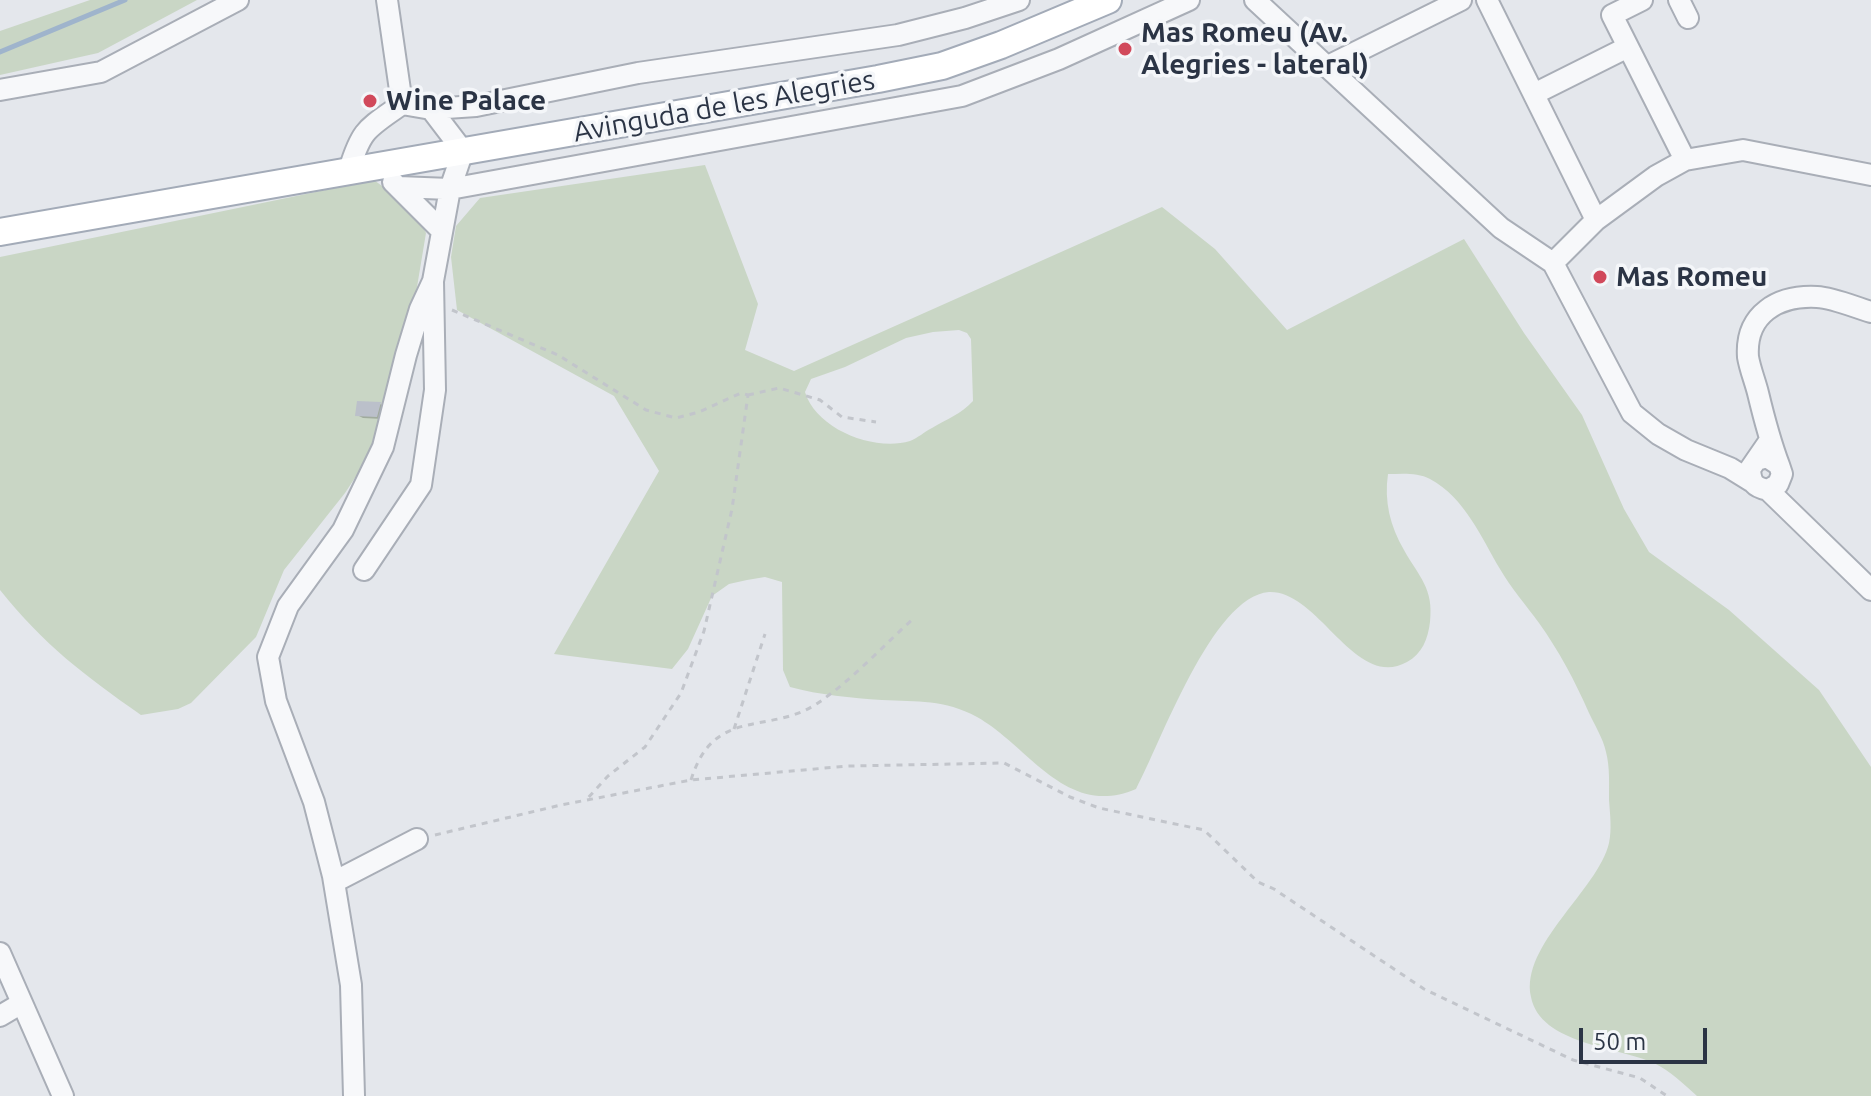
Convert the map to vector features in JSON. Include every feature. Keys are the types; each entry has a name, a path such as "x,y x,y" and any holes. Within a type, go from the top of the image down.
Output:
{"main road":[{"name":"Avinguda de les Alegries","path":"0,232 942,66 1108,0"}],"street":[{"path":"0,90 101,72 238,0"},
{"path":"387,0 402,104"},
{"path":"349,170 359,140 370,125 402,104 431,109 476,106 638,73 744,60 898,35 1019,0"},
{"path":"398,187 450,189 962,96 1059,59 1189,0"},
{"path":"1240,0 1272,18"},
{"path":"1255,0 1501,228 1553,263 1632,413 1658,434 1686,450 1759,474 1789,512 1871,590"},
{"path":"1326,67 1461,0"},
{"path":"1487,0 1596,220"},
{"path":"1642,0 1612,15 1685,160"},
{"path":"1534,94 1628,47"},
{"path":"364,570 421,485 435,390 433,281 450,189 463,151 431,109"},
{"path":"1553,263 1596,220 1656,176 1685,160 1743,150 1871,175"},
{"path":"376,165 442,231"},
{"path":"354,1096 351,985 334,882 314,802 276,701 268,657 288,606 343,530 383,447 406,355 420,309 433,281"},
{"path":"1759,474 1770,440 1748,358 1749,334 1758,316 1773,304 1791,298 1820,297 1871,312"},
{"path":"334,882 417,839"},
{"path":"0,953 63,1096"},
{"path":"0,1016 22,1003"}],"path":[{"path":"433,305 558,355 646,410 676,418 699,412 741,393 748,395 779,388 820,400 842,417 876,422"},
{"path":"587,799 608,776 645,747 681,693 704,631 732,509 748,395"},
{"path":"691,780 696,765 720,734 800,715 820,702 914,618"},
{"path":"734,729 765,634"},
{"path":"417,839 587,799 691,780 848,766 1004,763 1070,797 1099,808 1204,830 1258,882 1274,889 1424,989 1573,1060 1640,1078 1667,1096"}],"green space":[{"path":"90,0 197,0 98,53 0,75 0,31"},
{"path":"705,165 758,304 745,350 794,371 1162,207 1215,249 1287,330 1464,239 1524,333 1582,415 1624,509 1649,552 1729,610 1819,690 1871,767 1871,1096 1697,1096 1654,1063 1582,1042 1549,1025 1537,1013 1531,997 1531,977 1537,958 1591,880 1609,843 1609,770 1605,747 1560,655 1504,576 1463,507 1442,487 1425,477 1388,474 1387,484 1389,513 1395,532 1424,583 1430,600 1428,634 1417,655 1407,662 1388,667 1371,663 1354,652 1304,606 1287,596 1269,592 1248,600 1228,618 1208,644 1136,789 1111,796 1089,794 1069,787 996,730 965,711 931,702 836,696 790,687 783,670 782,582 765,577 729,584 712,596 688,649 672,669 554,654 659,471 614,396 457,310 451,257 456,226 480,198","holes":["959,330 971,339 973,401 959,413 910,441 880,443 848,434 821,417 805,392 811,379 845,367 906,338 933,332"]},
{"path":"374,180 414,210 426,233 394,386 370,455 345,493 284,570 256,637 191,703 178,709 141,715 66,658 0,590 0,257"}],"building":[{"path":"357,401 381,402 377,417 355,416"}],"waterway":[{"path":"0,52 125,0"}],"place":[{"name":"Mas Romeu (Av. Alegries - lateral)","path":"1125,49"},
{"name":"Wine Palace","path":"370,101"},
{"name":"Mas Romeu","path":"1600,277"}]}
